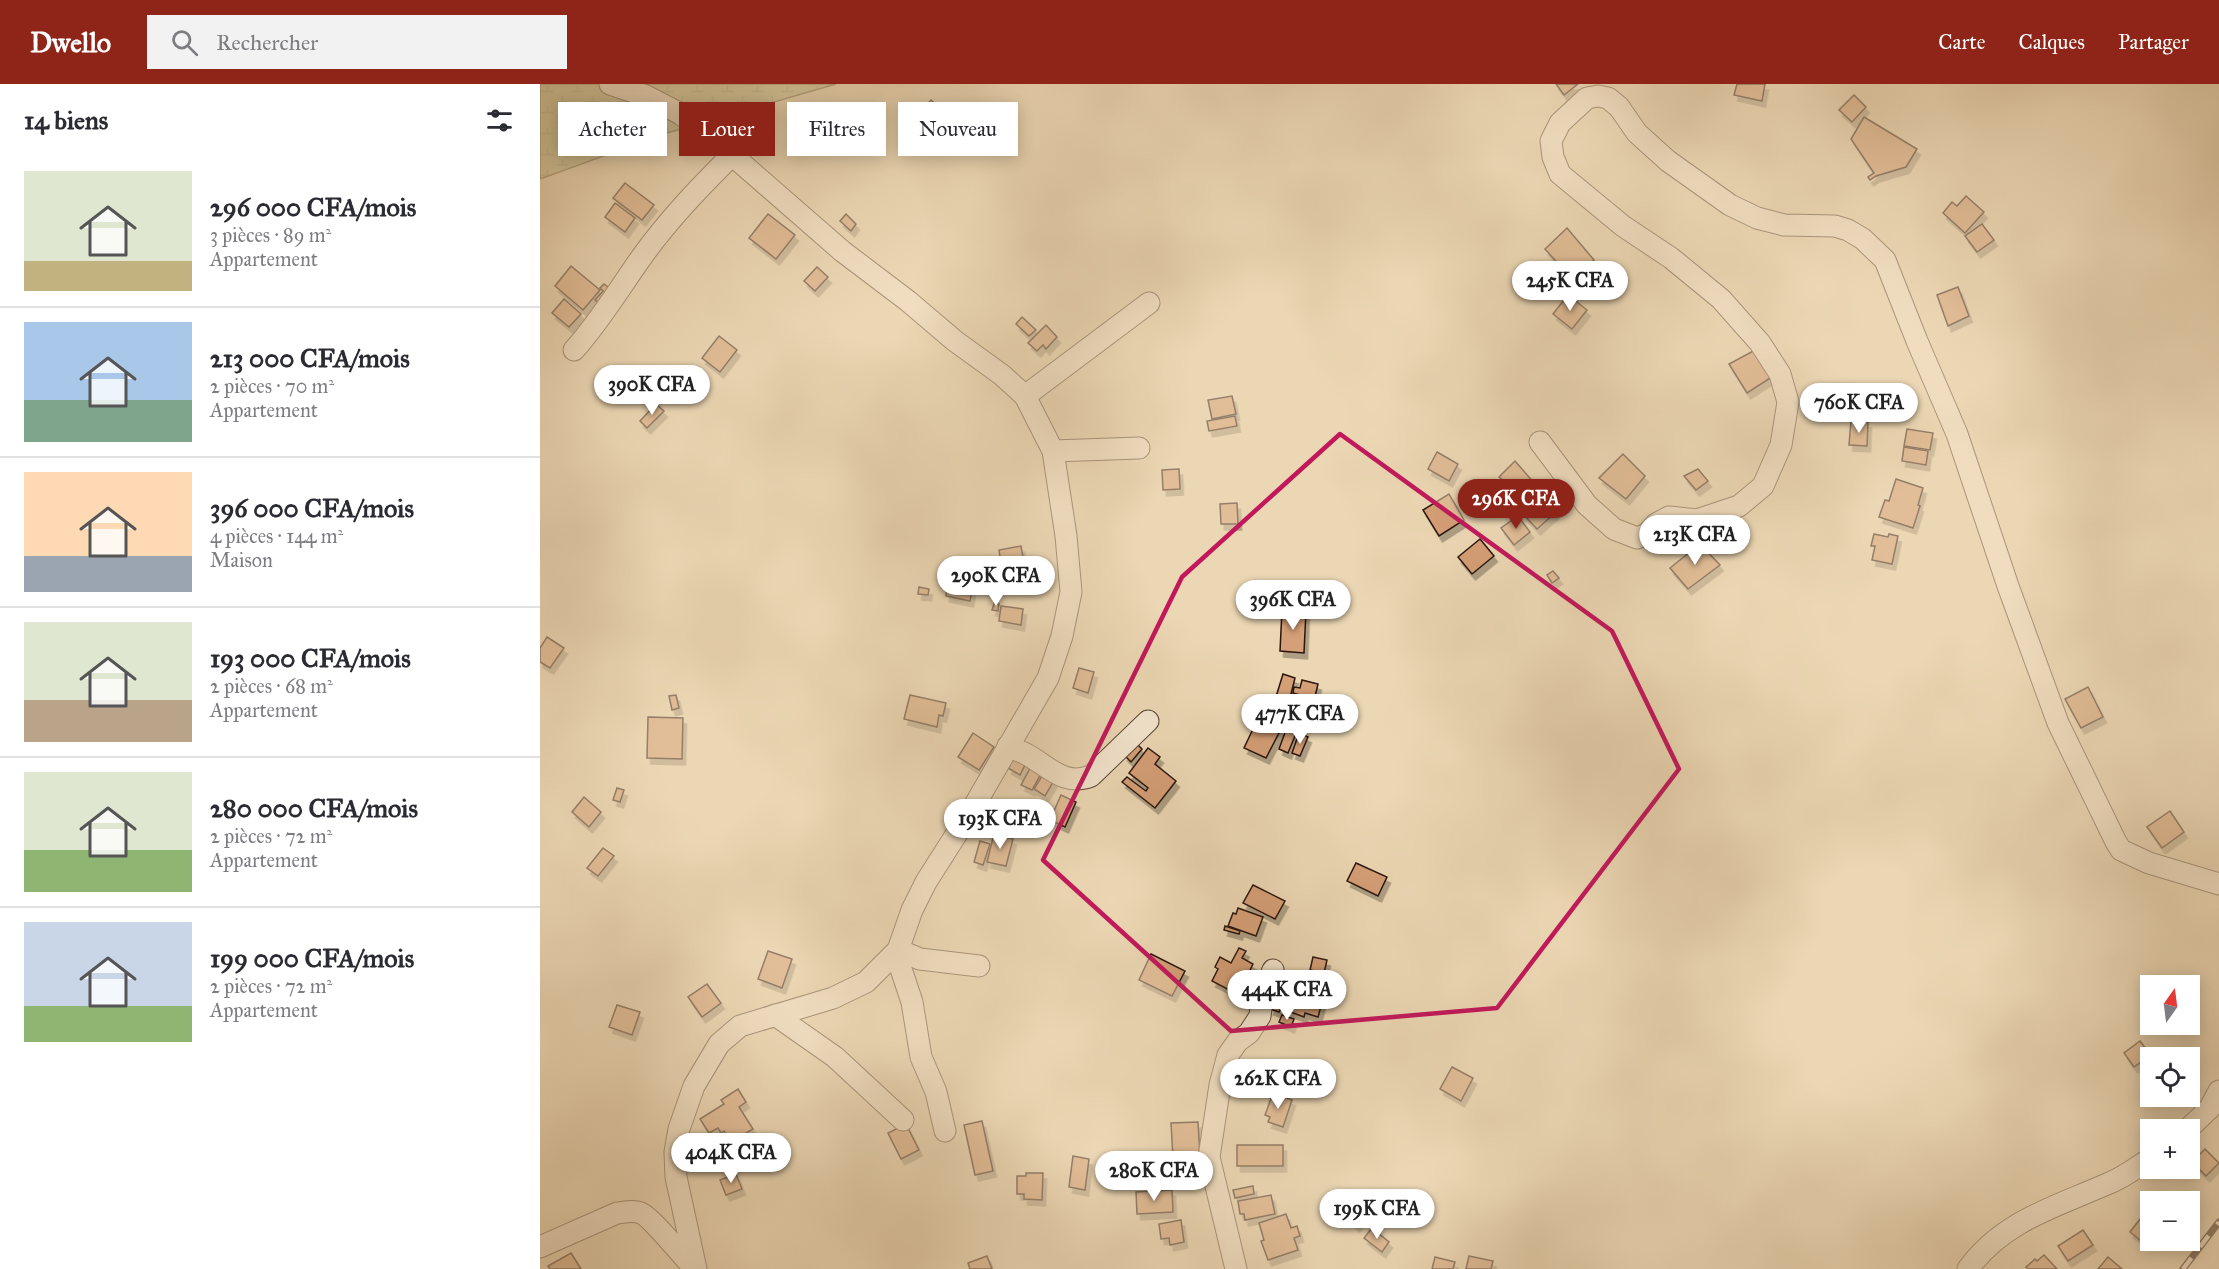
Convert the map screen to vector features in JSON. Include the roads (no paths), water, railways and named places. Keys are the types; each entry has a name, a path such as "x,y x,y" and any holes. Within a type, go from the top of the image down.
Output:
{"street":[{"path":"610,84 635,88 679,113"},
{"path":"1539,442 1587,505 1614,529 1637,538 1647,534 1656,524 1669,518 1697,520 1739,506 1762,486 1781,445 1788,402 1780,374 1760,343 1721,299 1671,258 1623,226 1560,174 1551,141 1560,123 1587,98 1598,96 1608,98 1619,107 1637,133 1668,161 1730,205 1756,218 1784,225 1835,226 1848,230 1863,238 1885,260 1957,434 2008,586 2058,723 2116,842 2121,850 2149,863 2219,884"},
{"path":"574,350 597,325 642,257 683,204 730,156"},
{"path":"695,1269 676,1177 675,1152 679,1129 694,1086 719,1044 740,1026 832,998 866,982 895,953 926,882 973,808 1048,678 1062,636 1071,592 1066,536 1053,450 1024,396 1002,375 955,341 908,301 842,251 734,156"},
{"path":"1024,396 1149,303"},
{"path":"1053,450 1139,448"},
{"path":"1008,747 1026,754 1057,775 1083,779 1091,776 1148,721"},
{"path":"895,953 920,959 979,966"},
{"path":"895,953 912,1002 921,1057 936,1092 945,1131"},
{"path":"1236,1269 1209,1156 1220,1085 1228,1055 1238,1041 1249,1033 1260,1016 1263,994 1273,970"},
{"path":"775,1015 835,1057 903,1120"},
{"path":"2198,1119 2210,1108 2219,1091"},
{"path":"1968,1269 1977,1257 2016,1223 2058,1203 2110,1183 2140,1165"},
{"path":"540,1247 617,1213 630,1211 643,1214 651,1221 695,1269"}],"railway":[{"path":"2183,1269 2219,1222"}]}
